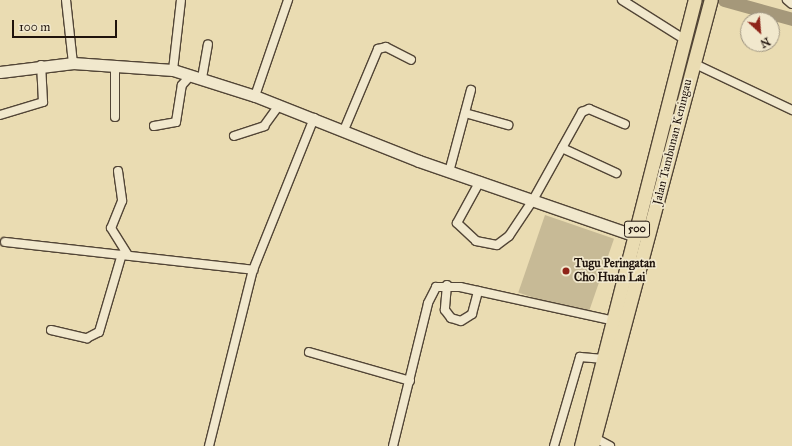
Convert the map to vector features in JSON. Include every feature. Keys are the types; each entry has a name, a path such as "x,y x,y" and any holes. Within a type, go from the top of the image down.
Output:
{"main road":[{"name":"Jalan Tambunan Keningau","path":"594,442 655,220 693,63 711,0"},
{"name":"Jalan Tambunan Keningau","path":"581,446 636,236 693,6"}],"street":[{"path":"66,0 73,63"},
{"path":"173,70 181,0"},
{"path":"255,96 288,0"},
{"path":"622,0 684,39"},
{"path":"787,0 792,4"},
{"path":"202,78 208,45"},
{"path":"344,130 378,49 386,47 411,60"},
{"path":"0,72 41,65 73,63 173,70 255,96 449,172 480,181 636,236"},
{"path":"693,63 792,110"},
{"path":"0,115 43,102 41,65"},
{"path":"115,117 116,65"},
{"path":"154,126 176,122 182,85 190,75"},
{"path":"449,172 471,90"},
{"path":"234,136 264,126 279,105"},
{"path":"480,181 457,223 463,232 483,244 497,245 505,242 533,200 584,110 625,124"},
{"path":"465,113 508,125"},
{"path":"209,446 253,270 314,118"},
{"path":"562,148 616,173"},
{"path":"50,330 87,338 99,332 125,254 111,228 122,201 118,171"},
{"path":"5,242 125,254 253,270"},
{"path":"447,285 445,310 451,318 461,321 472,314 478,291"},
{"path":"393,446 432,292 439,286 447,285 478,291 614,321"},
{"path":"309,352 410,381"},
{"path":"554,446 580,357 604,359"},
{"path":"594,442 610,446"}],"shaded area":[{"path":"545,215 614,239 587,316 518,293"}],"waterway":[{"path":"724,0 792,19"}],"place":[{"name":"Tugu Peringatan Cho Huan Lai","path":"566,271"}]}
